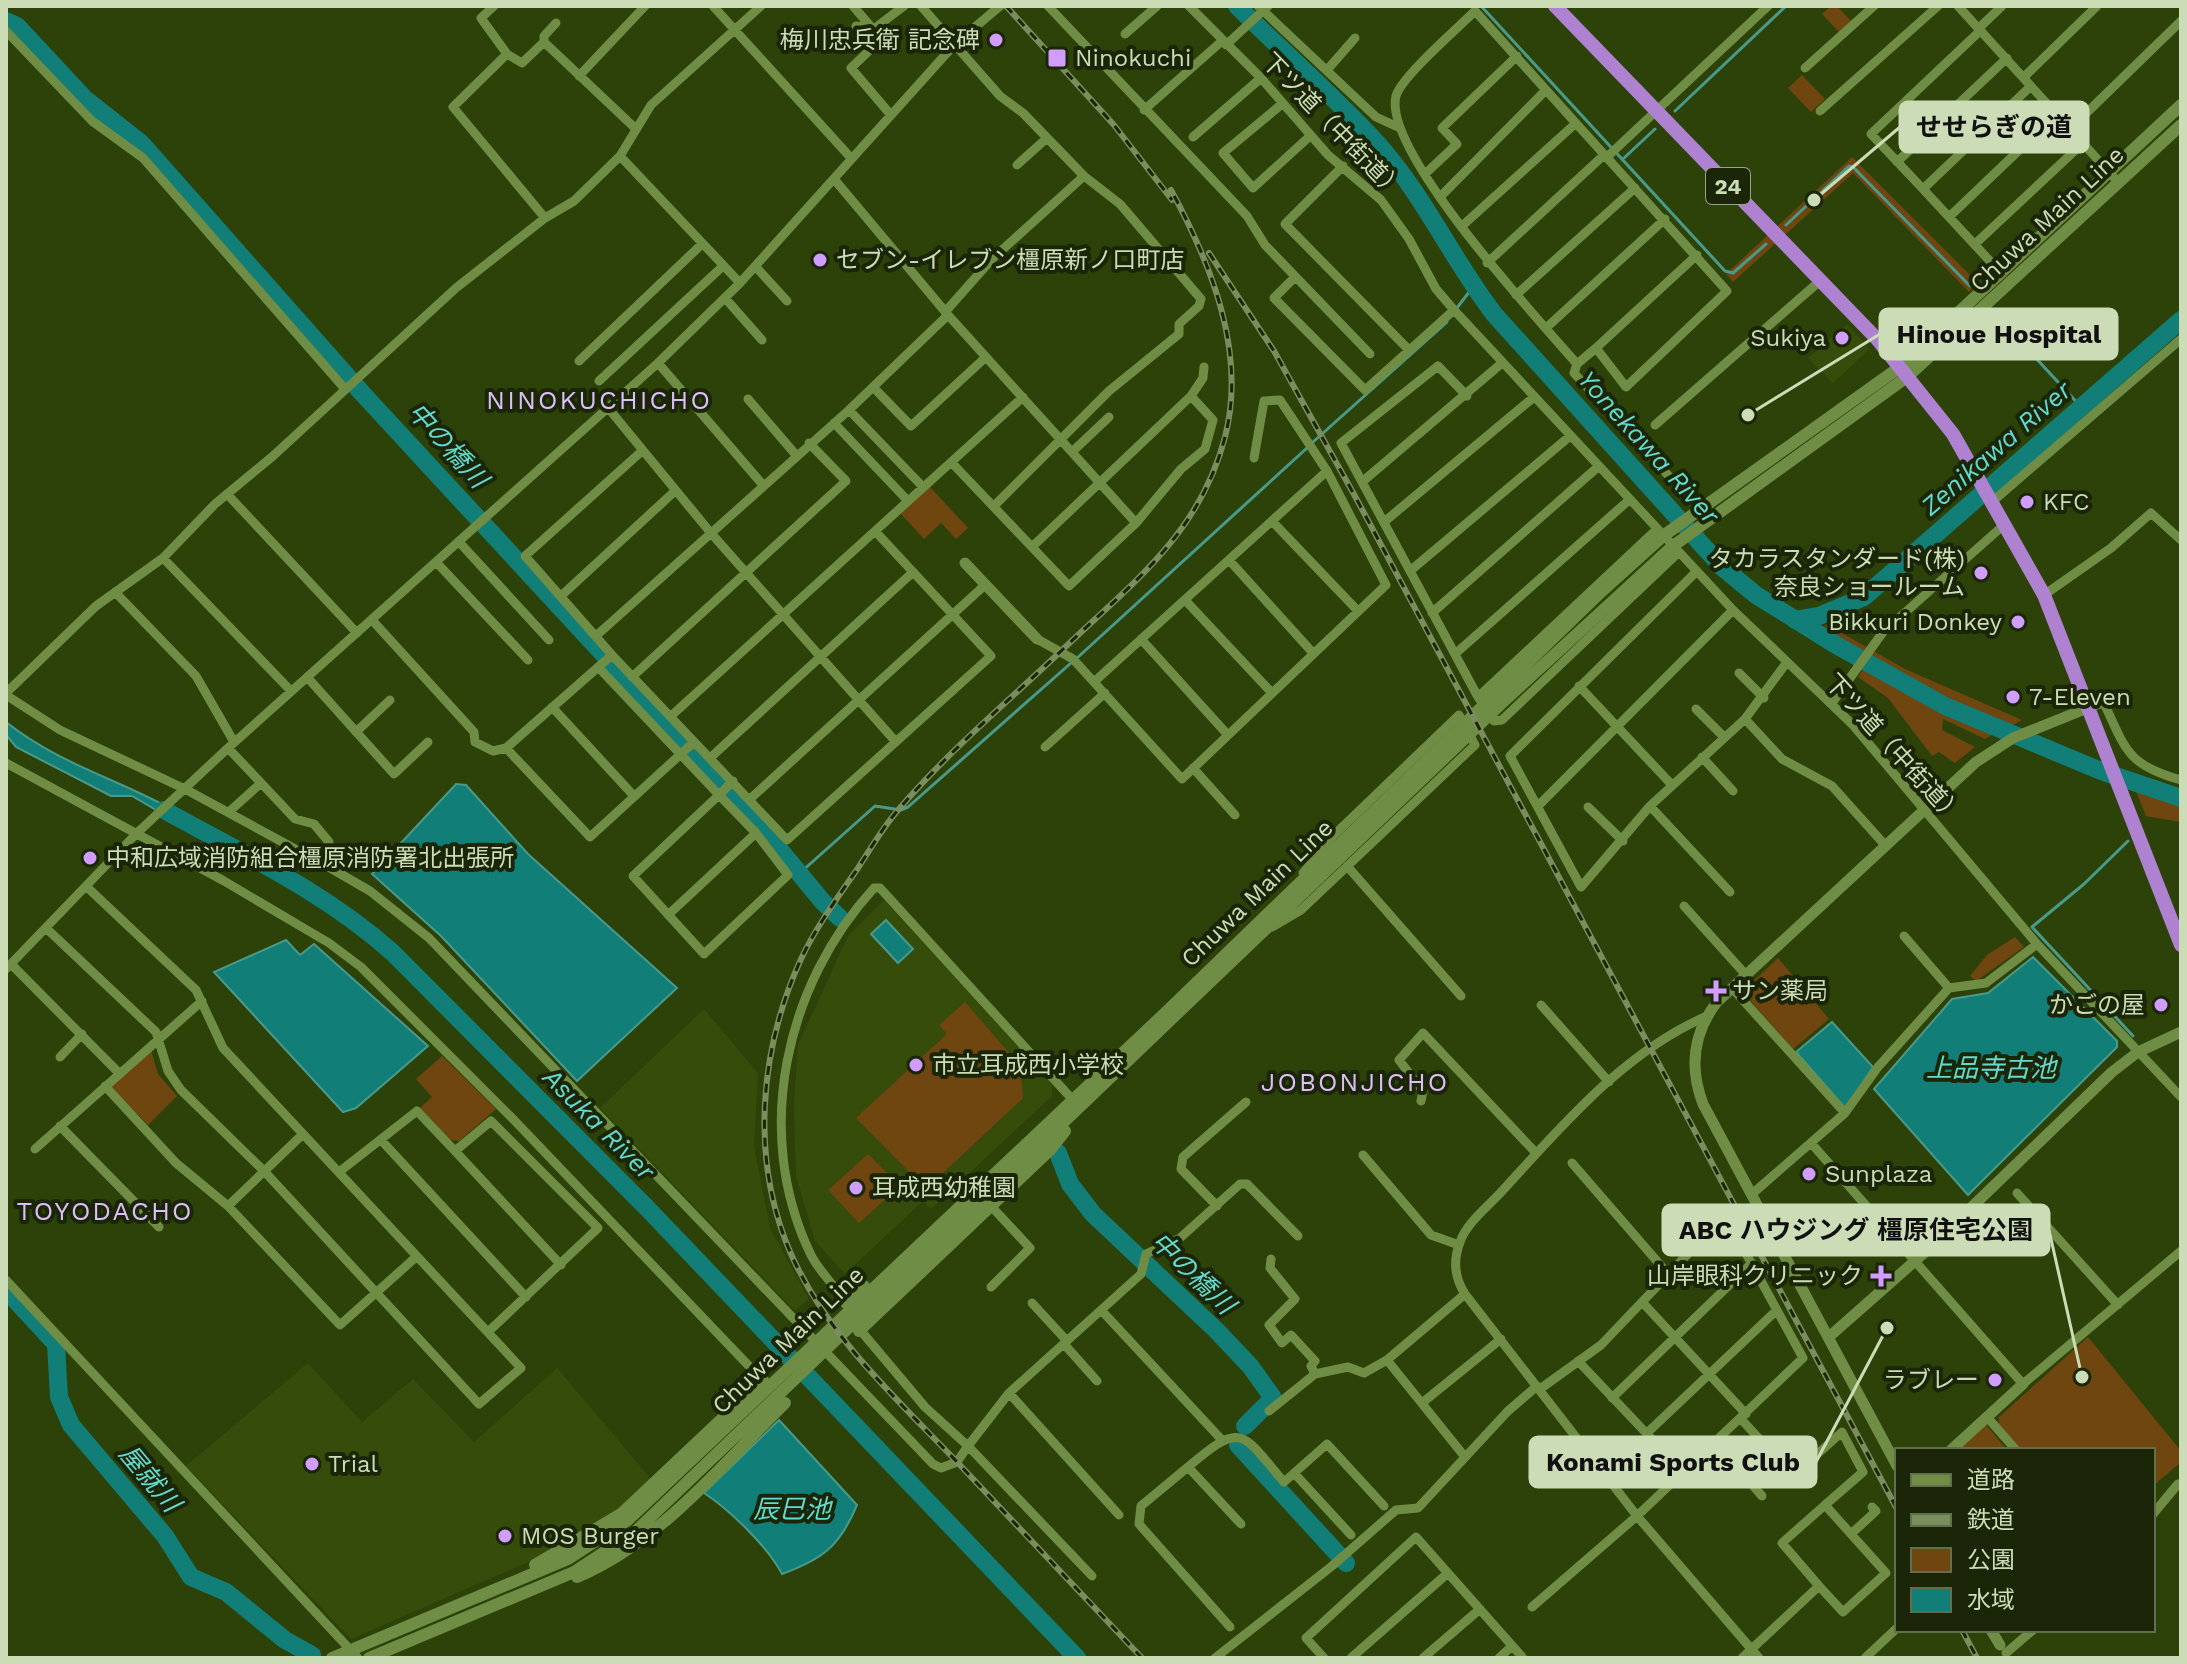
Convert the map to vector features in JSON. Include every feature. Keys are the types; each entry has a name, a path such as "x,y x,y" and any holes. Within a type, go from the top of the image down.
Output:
{"highway":[{"name":"24","path":"1555,6 1821,280 1904,372 1953,434 2044,595 2181,945"}],"main road":[{"name":"Chuwa Main Line","path":"1904,372 2001,273 2181,105"},
{"name":"Chuwa Main Line","path":"951,1222 1092,1097 1267,930 1663,532 1701,514 1904,372 2181,125"},
{"name":"Chuwa Main Line","path":"369,1658 574,1572 625,1539 711,1452 951,1222 1072,1099 1283,898 1677,547 1701,514"},
{"path":"859,1331 1050,1150 1092,1097"},
{"path":"846,1303 1051,1109 1072,1099"},
{"path":"517,1579 621,1514 763,1380"},
{"path":"498,1602 542,1591 611,1562 675,1512 785,1403"},
{"name":"Chuwa Main Line","path":"332,1658 354,1654 517,1579 568,1559 602,1540 711,1452"}],"street":[{"path":"494,6 481,18 507,54 522,63 544,42"},
{"path":"579,76 645,6"},
{"path":"713,6 851,158"},
{"path":"761,6 651,105 620,156 574,201 545,218 456,288 227,494 163,558 115,592 6,694 60,730 370,891 429,938 586,1106 792,1314 933,1464 941,1468 957,1462 1009,1393 1141,1274 1145,1258 1180,1238 1240,1184 1247,1184 1298,1236"},
{"path":"853,6 873,28 874,46 851,68 890,114"},
{"path":"856,26 873,28 904,6"},
{"path":"921,6 1000,96 1023,113 1084,176 1120,204 1201,299 1199,306 1179,324 1179,334 1109,391 1063,441 994,506"},
{"path":"1048,6 1247,216 1265,245 1370,354"},
{"path":"1125,34 1157,6"},
{"name":"下ツ道（中街道）","path":"1189,6 1261,78 1310,136 1381,200 1409,239 1436,289 1454,310 1629,500 1677,547 1696,572 1832,703 2037,944 2181,1097"},
{"path":"1487,263 1768,6"},
{"path":"1805,68 1874,6"},
{"path":"1820,111 1938,6"},
{"path":"1958,6 2025,76 2056,115 2119,183"},
{"path":"2001,273 1871,134 2002,6"},
{"path":"2025,76 2097,6"},
{"path":"119,1073 8,966 88,888 138,832 231,745 658,363 740,283 955,44 998,7"},
{"path":"1144,110 1244,28 1262,9 1376,117 1400,128"},
{"path":"1577,364 1487,263 1426,173 1400,128 1396,96 1405,81 1475,11 1727,291 1626,387 1596,348"},
{"path":"2071,128 2181,21"},
{"path":"556,23 544,36 544,42 636,129"},
{"path":"6,31 92,121 143,158 345,389"},
{"path":"1327,70 1355,38"},
{"path":"507,54 453,107 545,218"},
{"path":"1426,173 1457,144 1442,128 1517,56"},
{"path":"1897,162 2007,58"},
{"path":"1193,137 1261,78"},
{"path":"1923,189 2031,86"},
{"path":"1441,196 1545,91"},
{"path":"1282,104 1223,153 1243,177 1253,188 1310,136"},
{"path":"1949,217 2056,115"},
{"path":"1462,226 1575,124"},
{"path":"1017,165 1047,138"},
{"path":"1975,244 2083,143"},
{"path":"620,156 740,283"},
{"path":"1343,166 1285,224 1409,350"},
{"path":"597,635 849,410 947,313 992,259 1084,176"},
{"path":"834,179 947,313 1136,523"},
{"path":"1516,295 1635,188"},
{"path":"1546,328 1665,219"},
{"path":"579,361 702,244"},
{"path":"1697,255 1577,364 1574,373 1701,514"},
{"path":"599,381 723,266"},
{"path":"755,266 787,301"},
{"path":"1295,277 1274,298 1365,390 1454,310"},
{"path":"1655,425 1821,280"},
{"path":"725,298 762,340"},
{"path":"1993,500 2181,339"},
{"path":"873,387 911,426 986,357"},
{"path":"658,363 763,485"},
{"path":"1362,482 1467,396 1502,363"},
{"path":"1467,396 1438,366 1341,443 1478,697 1494,721 1502,720 1677,547"},
{"path":"1033,546 1191,396 1203,378 1204,367"},
{"path":"952,463 1069,586 1136,523 1181,469 1205,449 1213,420 1191,396"},
{"path":"671,716 1023,397"},
{"path":"1384,522 1534,397"},
{"path":"748,399 796,455"},
{"path":"965,563 1037,639 1073,659 1182,779 1386,585 1327,471 1280,400 1264,401 1254,458"},
{"path":"609,409 710,532 896,742"},
{"path":"849,410 923,487"},
{"path":"1072,452 1109,417"},
{"path":"834,423 908,501"},
{"path":"1410,571 1570,436"},
{"path":"632,677 846,481 809,443"},
{"path":"871,461 884,449"},
{"path":"642,451 525,556 597,635 605,661 726,788 750,799 787,840 991,656 875,531"},
{"path":"1432,613 1599,466"},
{"path":"1095,681 1327,471"},
{"path":"561,596 675,491"},
{"path":"227,494 357,633"},
{"path":"1455,654 1629,500"},
{"path":"2044,595 2111,548 2151,513 2181,540"},
{"path":"1272,521 1358,611"},
{"path":"1832,703 1883,632 2005,524"},
{"path":"1478,697 1663,532"},
{"path":"460,543 549,640"},
{"path":"163,558 291,691"},
{"path":"1229,560 1313,653"},
{"path":"437,563 528,660"},
{"path":"1696,572 1510,756 1581,887 1650,806 1745,719 1764,698 1787,662"},
{"path":"710,758 912,573"},
{"path":"750,799 985,585"},
{"path":"115,592 196,676 231,745 261,783 295,819 314,824 329,842"},
{"path":"1185,600 1271,692"},
{"path":"1538,806 1733,610"},
{"path":"372,620 474,732 475,742 493,751 506,748 605,661"},
{"path":"1141,639 1227,734"},
{"path":"605,661 632,677 671,716 687,748 710,758 726,788 788,875 704,954 633,876 726,788"},
{"path":"1739,673 1764,698"},
{"path":"307,677 394,774 428,742"},
{"path":"1579,686 1672,785"},
{"path":"1045,747 1105,693"},
{"path":"356,732 390,700"},
{"path":"1755,1654 1637,1516 1465,1294 1455,1269 1464,1233 1536,1153 1609,1082 1682,1027 1705,1017 1923,808 1999,746 2051,721 2104,703 2128,754 2141,766 2181,780"},
{"path":"552,707 634,796"},
{"path":"1696,709 1724,737"},
{"path":"1267,930 1301,910 1475,745 1459,715 1334,835 1283,898"},
{"path":"1745,719 1782,759 1832,786 1884,844"},
{"path":"506,748 590,837 687,748"},
{"path":"1702,757 1733,791"},
{"path":"6,763 138,832 316,935 361,967 508,1114 773,1391 820,1346"},
{"path":"1193,768 1235,815"},
{"path":"231,810 261,783"},
{"path":"1650,806 1730,892"},
{"path":"1588,807 1623,841"},
{"path":"668,915 756,833"},
{"path":"1347,866 1461,996"},
{"path":"46,928 156,1032 174,1081 226,1138 264,1171 479,1404 521,1368 223,1048 196,990 88,888"},
{"path":"1072,1099 880,888 874,888 833,939 813,973 795,1026 782,1094 783,1150 795,1214 811,1255 846,1303 859,1331 925,1407 968,1446 1092,1576"},
{"path":"1684,906 1746,975"},
{"path":"1904,936 1949,988"},
{"path":"1752,1194 1845,1113 1878,1067 1949,988 1986,983 2037,944"},
{"path":"1732,988 1845,1113"},
{"path":"35,1149 202,1001"},
{"path":"1541,1005 1609,1082"},
{"path":"1705,1017 1694,1054 1697,1089 1895,1462"},
{"path":"1830,1336 1916,1261 2112,1072 2138,1052 2181,1032"},
{"path":"1421,1101 1423,1091 1399,1060 1423,1033 1536,1153"},
{"path":"60,1057 82,1034"},
{"path":"105,1086 176,1163 228,1206 340,1325 416,1257"},
{"path":"1217,1206 1181,1169 1183,1157 1246,1102"},
{"path":"339,1172 417,1111 561,1265"},
{"path":"455,1151 491,1121 598,1228 488,1332"},
{"path":"60,1126 159,1227"},
{"path":"228,1206 303,1134"},
{"path":"381,1140 526,1297"},
{"path":"1811,1143 2023,1384"},
{"path":"1363,1155 1431,1235 1459,1245"},
{"path":"1572,1163 1669,1275"},
{"path":"2017,1193 2118,1305"},
{"path":"991,1206 1030,1248 991,1287"},
{"path":"1215,1658 1332,1566 1396,1510 1418,1508 1508,1411 1601,1345 1725,1215 1803,1358 1637,1516 1532,1607"},
{"path":"1672,1216 1698,1244"},
{"path":"1953,1448 2023,1384 2181,1251"},
{"path":"1271,1259 1270,1268 1295,1299 1269,1325 1282,1343 1291,1335 1315,1361 1311,1366 1315,1374"},
{"path":"1612,1398 1752,1263"},
{"path":"6,1280 354,1654"},
{"path":"1269,1411 1315,1374 1348,1367 1364,1373 1387,1360 1465,1294"},
{"path":"1032,1303 1097,1381"},
{"path":"1643,1303 1800,1483"},
{"path":"1647,1433 1777,1310"},
{"path":"1102,1311 1221,1439"},
{"path":"1422,1403 1501,1339"},
{"path":"1387,1360 1465,1457"},
{"path":"1578,1361 1683,1472"},
{"path":"1009,1393 1119,1515"},
{"path":"1987,1417 2014,1448"},
{"path":"1814,1457 1842,1432 1863,1472 1825,1505 1782,1543 1843,1612 1886,1573 1825,1505"},
{"path":"1230,1627 1139,1524 1141,1506 1221,1439 1234,1435 1247,1439 1284,1482 1327,1444 1384,1506"},
{"path":"1714,1440 1762,1496"},
{"path":"1188,1467 1241,1524"},
{"path":"1294,1473 1351,1535"},
{"path":"2155,1501 2179,1483"},
{"path":"2155,1512 2179,1483"},
{"path":"1851,1534 1876,1511 1872,1507"},
{"path":"1324,1658 1306,1638 1416,1537 1523,1658"},
{"path":"1351,1658 1448,1573"},
{"path":"1742,1658 1755,1654 1819,1586"},
{"path":"1423,1658 1480,1609"},
{"path":"1865,1658 1895,1630"},
{"path":"1992,1632 2005,1652 2030,1632"},
{"path":"1499,1658 1512,1646"}],"shaded area":[{"path":"1847,324 1870,349 1833,383 1808,358"},
{"name":"市立耳成西小学校","path":"884,900 1052,1084 1052,1096 931,1209 923,1201 845,1274 815,1241 796,1176 794,1105 798,1045 848,936"},
{"path":"704,1009 758,1073 754,1146 770,1228 809,1299 795,1311 600,1108"},
{"path":"308,1363 362,1422 413,1379 474,1442 557,1368 652,1480 619,1511 540,1557 351,1639 186,1466"}],"green space":[{"path":"1831,6 1837,6 1851,21 1839,32 1822,14"},
{"path":"1802,75 1825,99 1811,112 1788,88"},
{"path":"1852,157 1978,283 1969,292 1853,173 1733,282 1726,274"},
{"path":"930,487 968,528 956,539 941,523 924,539 901,514"},
{"path":"1826,624 1905,669 2022,720 2007,728 1936,698 1865,658 1825,627"},
{"path":"1864,668 1925,704 1993,734 1985,739 1943,719 1942,730 1975,747 1955,763 1939,752 1932,756 1888,698 1858,677"},
{"path":"2135,789 2181,802 2181,822 2146,816"},
{"path":"2015,937 2024,947 1976,981 1970,976 1987,955"},
{"path":"1778,958 1829,1019 1793,1049 1746,996 1746,988"},
{"path":"965,1002 1011,1055 1008,1061 1021,1073 1023,1098 926,1189 856,1118 947,1034 939,1025"},
{"path":"151,1050 158,1074 177,1096 148,1125 110,1086"},
{"path":"442,1056 496,1109 459,1141 451,1140 420,1108 432,1097 416,1079"},
{"path":"868,1154 900,1186 859,1223 828,1190"},
{"path":"2088,1337 2181,1451 2181,1462 2155,1484 2155,1448 2020,1448 1999,1424 1999,1417"},
{"path":"1983,1421 2005,1448 1955,1448"}],"water":[{"path":"6,722 49,751 184,816 187,828 132,796 111,796 16,747 6,735"},
{"path":"456,784 466,785 528,854 677,988 577,1081 441,936 372,874"},
{"path":"886,920 913,949 898,963 871,934"},
{"path":"286,940 300,955 314,944 428,1046 356,1108 343,1112 214,972"},
{"name":"上品寺古池","path":"2033,957 2117,1041 2117,1047 1968,1195 1874,1089 1952,999 1988,993"},
{"path":"1832,1022 1873,1067 1846,1109 1796,1052"},
{"name":"辰巳池","path":"779,1420 857,1505 837,1541 809,1563 782,1574 748,1530 704,1493"}],"waterway":[{"name":"Yonekawa River","path":"1237,6 1377,143 1409,184 1494,314 1722,567 1756,595 1836,645 1945,706 2101,771 2181,798"},
{"path":"1481,6 1725,271 1733,273 1766,244"},
{"path":"1675,111 1786,6"},
{"name":"中の橋川","path":"6,21 17,26 84,98 141,143 362,393 741,803 823,902 840,918"},
{"path":"1624,158 1655,129"},
{"path":"1786,225 1849,166 1853,167 1970,286"},
{"path":"1456,309 1473,287"},
{"name":"Zenikawa River","path":"1795,620 1819,616 1864,597 2181,320"},
{"path":"1313,442 1447,322"},
{"path":"2005,325 2083,409"},
{"path":"1077,658 1307,448"},
{"path":"801,872 875,806 901,810 908,807 1071,663"},
{"name":"Asuka River","path":"164,810 253,858 340,911 393,953 646,1207 1077,1658"},
{"path":"2128,841 2084,884 2032,927 2133,1036"},
{"name":"中の橋川","path":"1058,1153 1070,1184 1093,1214 1217,1331 1251,1367 1273,1398 1245,1426"},
{"name":"屋就川","path":"6,1290 56,1344 59,1397 71,1425 165,1536 191,1577 226,1592 285,1640 312,1655"},
{"name":"中の橋川","path":"1238,1445 1346,1563"}],"railway":[{"path":"1006,6 1114,125 1172,200"},
{"path":"1142,1658 888,1390 824,1313 791,1254 778,1218 769,1181 765,1106 776,1031 801,959 820,924 882,830 956,748 1111,605 1158,557 1180,531 1213,472 1225,437 1231,405 1228,341 1211,278 1171,190"},
{"path":"1209,253 1274,351 1356,498 1895,1505"},
{"path":"1963,1632 1977,1658"}],"place":[{"name":"梅川忠兵衛 記念碑","path":"996,40"},
{"name":"Ninokuchi","path":"1057,58"},
{"name":"せせらぎの道","path":"1814,200"},
{"name":"セブン-イレブン橿原新ノ口町店","path":"820,260"},
{"name":"Sukiya","path":"1842,338"},
{"name":"Hinoue Hospital","path":"1748,415"},
{"name":"KFC","path":"2027,502"},
{"name":"タカラスタンダード(株) 奈良ショールーム","path":"1981,573"},
{"name":"Bikkuri Donkey","path":"2018,622"},
{"name":"7-Eleven","path":"2013,697"},
{"name":"中和広域消防組合橿原消防署北出張所","path":"90,858"},
{"name":"サン薬局","path":"1716,991"},
{"name":"かごの屋","path":"2161,1005"},
{"name":"市立耳成西小学校","path":"916,1065"},
{"name":"Sunplaza","path":"1809,1174"},
{"name":"耳成西幼稚園","path":"856,1188"},
{"name":"山岸眼科クリニック","path":"1881,1276"},
{"name":"Konami Sports Club","path":"1887,1328"},
{"name":"ABC ハウジング 橿原住宅公園","path":"2082,1377"},
{"name":"ラブレー","path":"1995,1380"},
{"name":"Trial","path":"312,1464"},
{"name":"MOS Burger","path":"505,1536"}],"district":[{"name":"NINOKUCHICHO","path":"599,400"},
{"name":"JOBONJICHO","path":"1355,1082"},
{"name":"TOYODACHO","path":"105,1211"}]}
